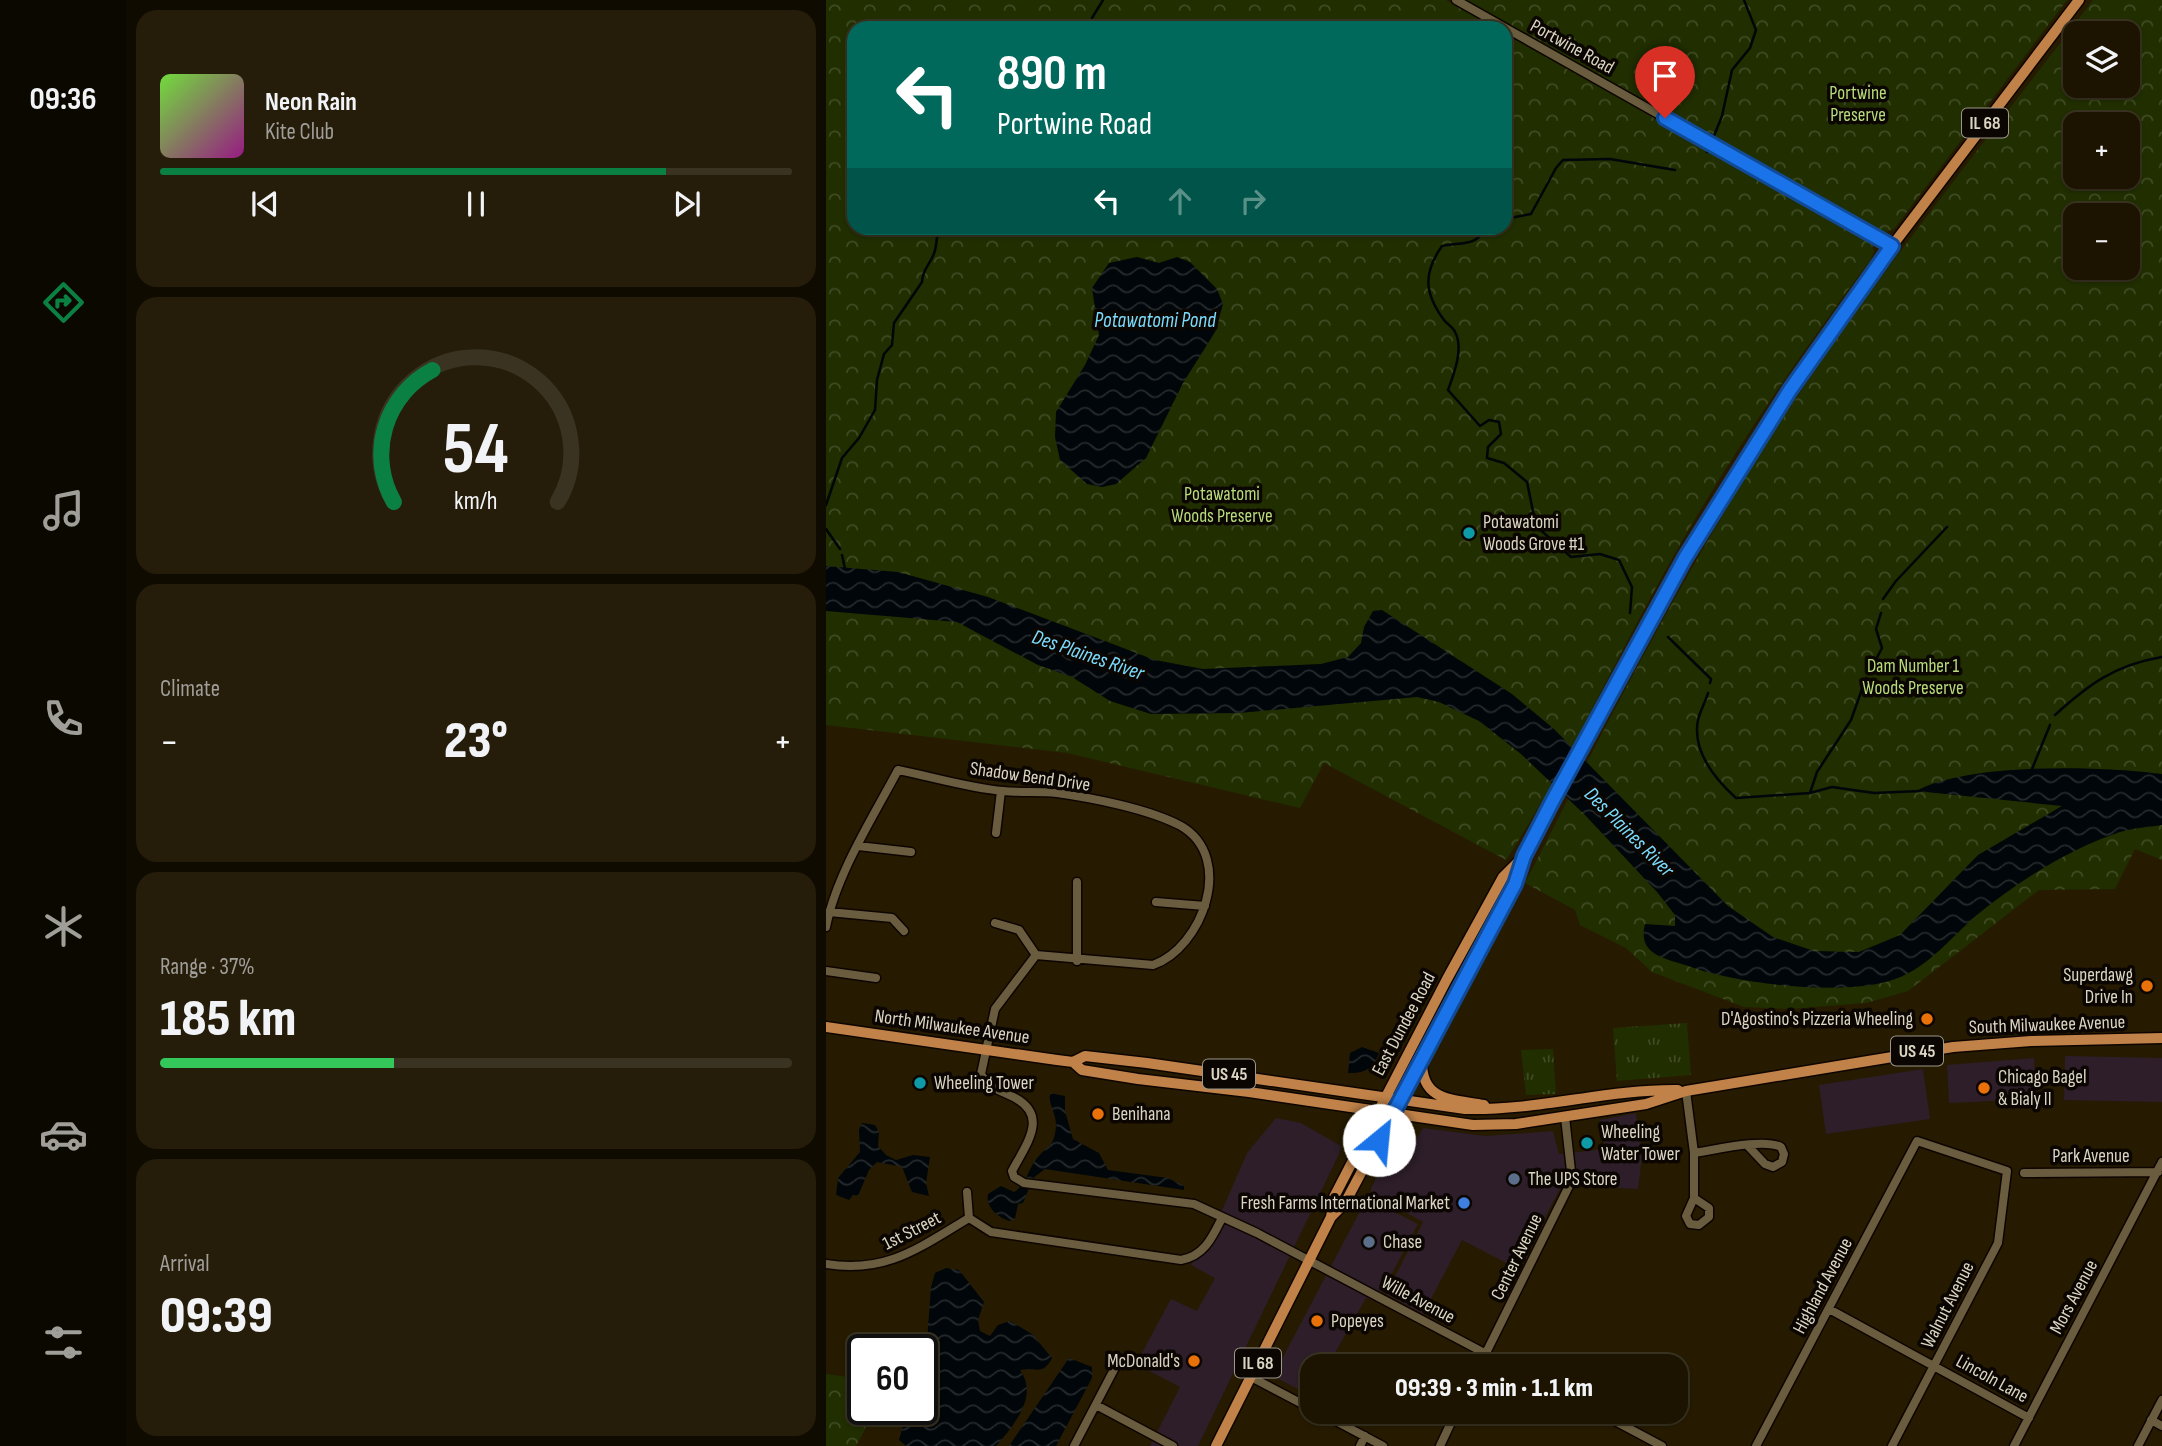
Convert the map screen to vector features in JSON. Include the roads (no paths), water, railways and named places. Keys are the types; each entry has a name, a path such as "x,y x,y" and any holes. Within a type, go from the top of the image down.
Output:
{"main road":[{"name":"East Dundee Road","path":"1331,1217 1345,1203 1402,1098 1517,880 1524,856 1580,748 1685,558 1790,390 1892,246 2079,0"},
{"name":"East Dundee Road","path":"1216,1446 1310,1261 1331,1217 1334,1197 1378,1112 1503,877 1524,856"},
{"name":"North Milwaukee Avenue","path":"826,1027 1073,1062 1082,1070 1138,1079 1249,1092 1378,1112"},
{"name":"South Milwaukee Avenue","path":"1378,1112 1473,1125 1516,1124 1646,1104 1686,1091 1953,1047 2031,1041 2162,1038"},
{"name":"North Milwaukee Avenue","path":"1073,1062 1085,1056 1387,1096"},
{"path":"1422,1060 1424,1082 1434,1093 1508,1110"},
{"name":"South Milwaukee Avenue","path":"1387,1096 1465,1109 1508,1110 1646,1090 1686,1091"}],"street":[{"name":"Portwine Road","path":"1456,0 1493,21"},
{"name":"Portwine Road","path":"1512,32 1892,246"},
{"name":"Shadow Bend Drive","path":"826,927 829,912 858,846 898,770 1001,791 1057,793 1154,814 1184,828 1201,848 1212,879 1205,906 1186,940 1169,959 1153,965 1077,961 1036,955"},
{"path":"996,833 1001,791"},
{"path":"858,846 911,852"},
{"path":"1077,882 1077,961"},
{"path":"1156,902 1205,906"},
{"path":"829,912 892,918 904,931"},
{"path":"987,1050 995,1009 1036,955 1018,930 995,923"},
{"path":"826,971 876,978"},
{"name":"Wille Avenue","path":"987,1050 981,1074 984,1080 990,1086 1024,1101 1032,1110 1031,1137 1012,1171 1017,1181 1194,1204 1486,1353"},
{"path":"1686,1091 1694,1153 1693,1198"},
{"name":"Center Avenue","path":"1486,1353 1572,1180 1565,1117"},
{"name":"Highland Avenue","path":"1756,1446 1917,1141 2007,1171"},
{"path":"1694,1153 1748,1146 1774,1143 1781,1147 1784,1154 1782,1162 1773,1167 1765,1164 1748,1146"},
{"name":"Mors Avenue","path":"2014,1446 2162,1162"},
{"name":"Walnut Avenue","path":"1892,1446 1998,1243 2007,1171"},
{"name":"Park Avenue","path":"2024,1172 2158,1172"},
{"path":"967,1192 969,1218 991,1233 1181,1260 1195,1258 1203,1251 1222,1218"},
{"name":"1st Street","path":"826,1264 849,1268 873,1266 901,1258 969,1218"},
{"name":"Lincoln Lane","path":"1829,1309 2029,1418"},
{"path":"1074,1446 1119,1360"},
{"path":"1251,1377 1300,1403"},
{"path":"2138,1446 2162,1400"},
{"path":"1096,1405 1173,1446"},
{"path":"2151,1420 2162,1426"},
{"path":"1342,1424 1383,1446"},
{"path":"1440,1446 1451,1424"},
{"path":"1621,1424 1662,1446"},
{"path":"1360,1446 1365,1436"}],"water":[{"name":"Potawatomi Pond","path":"1137,257 1159,263 1177,257 1190,262 1217,289 1223,304 1215,332 1183,383 1146,458 1116,484 1102,487 1087,484 1060,460 1055,437 1056,412 1085,365 1099,335 1092,288 1109,263"},
{"name":"Des Plaines River","path":"826,566 898,572 988,597 1155,660 1203,669 1321,664 1348,657 1361,643 1364,627 1373,611 1382,610 1512,694 1554,729 1728,906 1773,937 1814,951 1859,952 1900,935 1978,855 2062,806 1916,791 1940,782 1969,775 2037,769 2106,769 2162,774 2162,825 2120,832 2082,847 2046,867 1978,914 1929,959 1895,979 1850,987 1822,988 1736,979 1672,961 1649,949 1645,943 1645,924 1675,926 1675,915 1657,892 1585,815 1521,754 1479,721 1439,702 1417,697 1239,713 1151,714 1110,701 1072,677 1038,665 957,622 826,611"},
{"path":"1362,1047 1379,1053 1377,1058 1368,1069 1348,1073 1350,1053"},
{"path":"1050,1093 1065,1096 1065,1111 1073,1139 1099,1153 1108,1170 1168,1178 1184,1186 1184,1190 1045,1169 1033,1178 1023,1203 1018,1204 1015,1219 1009,1221 997,1214 988,1203 988,1194 1001,1186 1014,1192 1018,1189 1035,1161 1054,1139 1056,1121"},
{"path":"862,1123 875,1125 879,1132 878,1146 886,1155 896,1160 913,1155 930,1157 926,1183 929,1196 912,1192 902,1167 877,1162 869,1170 858,1196 853,1195 849,1200 836,1195 838,1178 860,1152 859,1130"},
{"path":"946,1268 959,1270 984,1302 978,1320 980,1331 990,1336 998,1325 1010,1321 1032,1334 1052,1358 1042,1369 1020,1370 1027,1390 1026,1400 1017,1420 996,1446 906,1446 899,1440 903,1425 938,1425 938,1334 928,1334 931,1287 935,1273"},
{"path":"1069,1358 1092,1367 1092,1378 1056,1446 1009,1446"}],"waterway":[{"path":"1092,18 1103,0"},
{"path":"1712,141 1722,116 1732,70 1750,48 1756,30 1744,0"},
{"path":"1707,152 1710,145"},
{"path":"1512,218 1531,214 1563,160 1610,159 1675,170"},
{"path":"826,505 842,458 859,438 875,410 877,380 884,354 892,345 894,323 922,282 924,271 935,252 938,235"},
{"path":"1481,235 1467,243 1442,246 1429,274 1428,283 1437,310 1458,338 1457,361 1448,390 1480,426 1489,420 1499,422 1501,434 1488,447 1487,458 1504,463 1527,482 1536,526 1571,557 1600,554 1619,560 1632,587 1630,613"},
{"path":"1883,599 1896,581 1947,527"},
{"path":"826,529 840,549"},
{"path":"842,555 845,569"},
{"path":"1872,667 1882,648 1876,629 1881,613"},
{"path":"1668,637 1711,679 1710,683"},
{"path":"2055,715 2104,677 2130,665 2162,657"},
{"path":"1810,793 1817,772 1851,720 1866,678"},
{"path":"1708,693 1698,720 1698,743 1713,773 1736,798 1810,793 1832,787 1874,793 1920,791"},
{"path":"2030,774 2050,725"}],"place":[{"name":"Potawatomi Woods Grove #1","path":"1469,533"},
{"name":"Superdawg Drive In","path":"2147,986"},
{"name":"D'Agostino's Pizzeria Wheeling","path":"1927,1019"},
{"name":"Wheeling Tower","path":"920,1083"},
{"name":"Chicago Bagel & Bialy II","path":"1984,1088"},
{"name":"Benihana","path":"1098,1114"},
{"name":"Wheeling Water Tower","path":"1587,1143"},
{"name":"The UPS Store","path":"1514,1179"},
{"name":"Fresh Farms International Market","path":"1464,1203"},
{"name":"Chase","path":"1369,1242"},
{"name":"Popeyes","path":"1317,1321"},
{"name":"McDonald's","path":"1194,1361"}],"park label":[{"name":"Portwine Preserve","path":"1858,104"},
{"name":"Potawatomi Woods Preserve","path":"1222,505"},
{"name":"Dam Number 1 Woods Preserve","path":"1913,677"}]}
